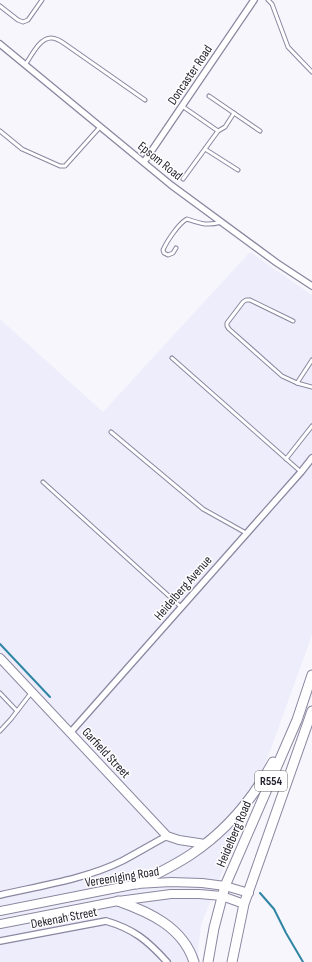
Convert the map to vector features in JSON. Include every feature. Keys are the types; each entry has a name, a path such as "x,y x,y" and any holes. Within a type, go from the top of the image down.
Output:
{"main road":[{"name":"Garfield Street","path":"0,658 167,836"},
{"name":"Heidelberg Road","path":"208,962 214,928 225,886 296,720 312,675"},
{"name":"R554","path":"232,962 244,904 312,711"},
{"path":"137,884 193,853 228,824 248,801 266,775 296,720"},
{"path":"167,836 179,840 205,844"},
{"name":"Vereeniging Road","path":"0,911 137,884 188,882 225,886 248,893"},
{"name":"Vereeniging Road","path":"0,924 118,900 171,894 222,896 244,904"},
{"path":"118,900 156,917 176,932 188,947 194,962"}],"street":[{"name":"Doncaster Road","path":"144,162 254,0"},
{"name":"Epsom Road","path":"0,44 171,185 312,286"},
{"name":"Heidelberg Avenue","path":"70,733 312,458"},
{"path":"0,895 102,869 122,861 167,836"},
{"name":"Dekenah Street","path":"0,941 106,921 121,925 135,932 148,942 167,962"}],"lane":[{"path":"0,6 18,20 23,22 28,20 42,0"},
{"path":"268,0 272,4 288,47 312,72"},
{"path":"25,65 41,42 51,38 65,44 145,100"},
{"path":"209,96 260,131"},
{"path":"182,106 218,131"},
{"path":"183,179 218,131 225,128 234,113"},
{"path":"0,131 22,149 60,166 65,166 100,127"},
{"path":"205,148 238,170"},
{"path":"176,248 173,253 168,255 164,253 163,250 166,242 183,221 187,219 204,225 222,222"},
{"path":"293,321 250,300 246,300 227,323 227,326 282,376 296,384 312,387"},
{"path":"172,358 301,472"},
{"path":"296,384 312,360"},
{"path":"286,459 312,426"},
{"path":"111,432 203,509 246,533"},
{"path":"43,482 181,607"},
{"path":"0,731 32,691"},
{"path":"0,693 17,710"}],"shaded area":[{"path":"250,252 312,295 312,635 265,765 201,925 197,962 0,962 0,319 103,412"}],"waterway":[{"path":"0,644 50,697"},
{"path":"260,893 274,909 303,962"}]}
